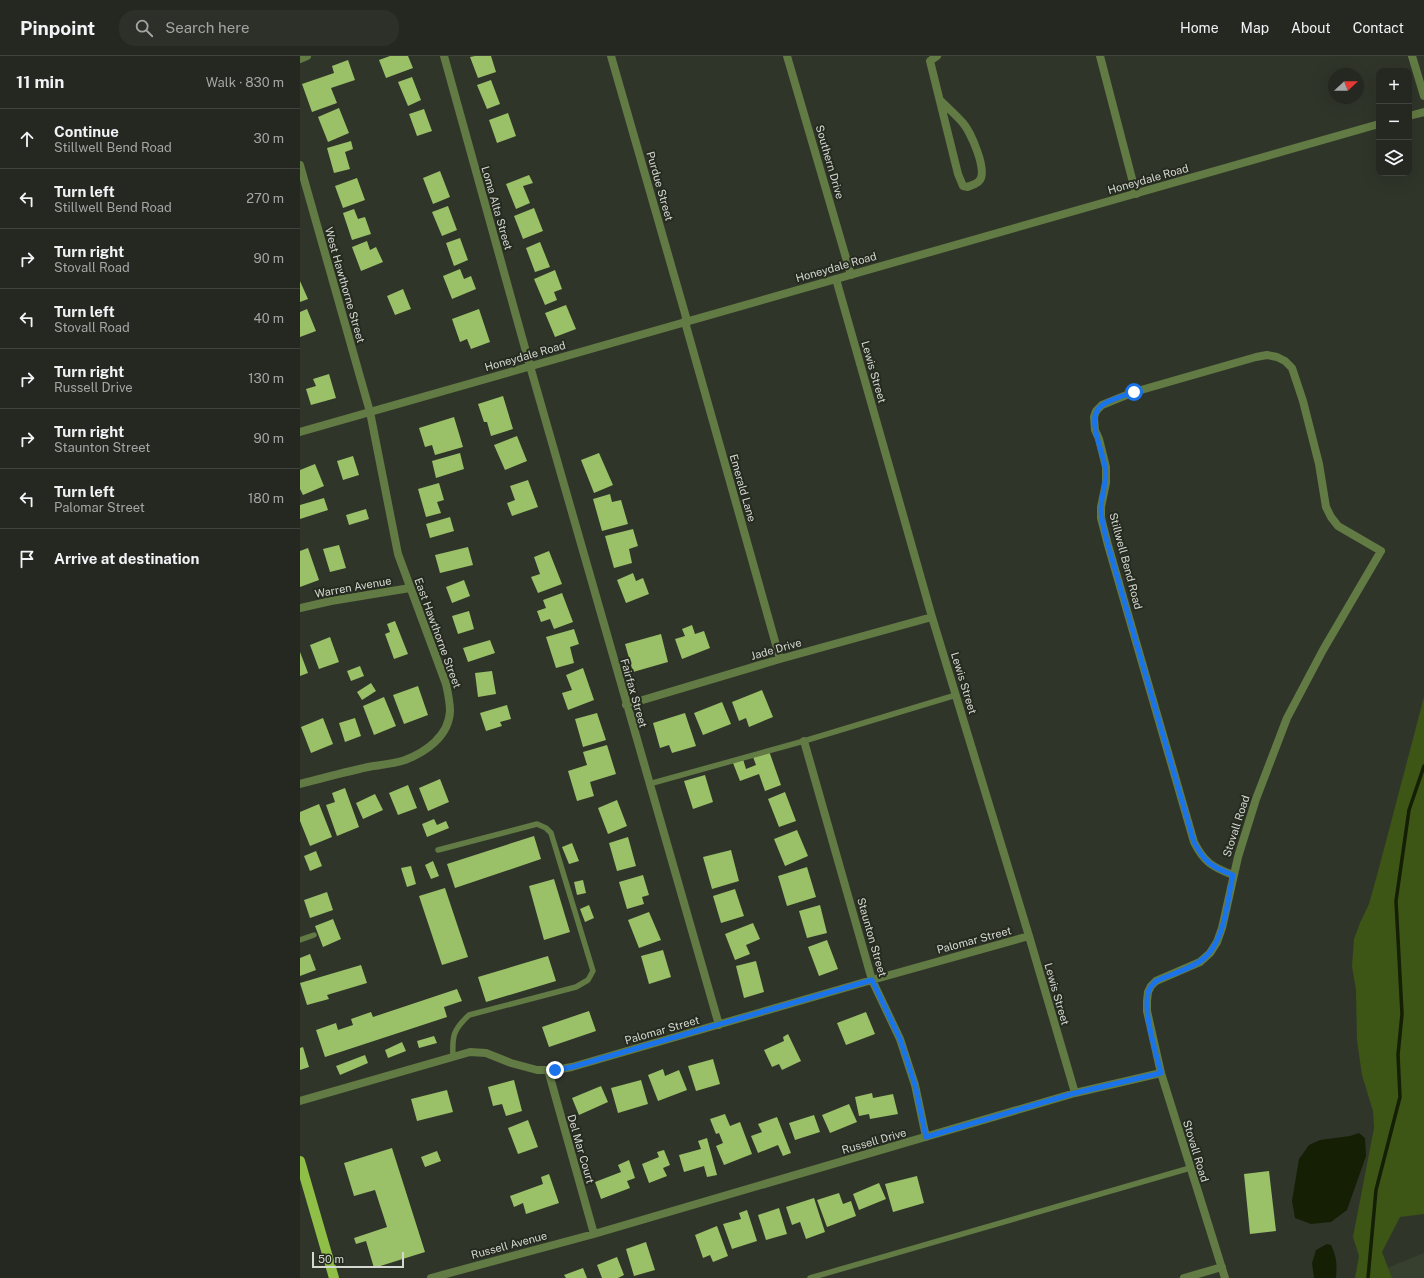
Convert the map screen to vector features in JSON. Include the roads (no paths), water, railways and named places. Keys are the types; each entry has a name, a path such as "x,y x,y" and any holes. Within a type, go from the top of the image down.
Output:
{"main road":[{"path":"300,1161 334,1278"}],"street":[{"path":"300,59 307,56"},
{"name":"Loma Alta Street","path":"444,56 530,366"},
{"name":"Purdue Street","path":"611,56 686,317 685,322"},
{"name":"Southern Drive","path":"787,56 851,275"},
{"path":"1100,56 1136,194"},
{"path":"1412,56 1424,96"},
{"path":"931,58 940,100 958,174 963,186 968,187 979,181 982,177 982,170 976,149 970,133 963,122 940,100"},
{"path":"1412,115 1424,112"},
{"name":"Honeydale Road","path":"300,432 1376,125"},
{"name":"West Hawthorne Street","path":"300,165 370,412"},
{"name":"Lewis Street","path":"836,279 932,616 1075,1093"},
{"name":"Emerald Lane","path":"685,322 780,659"},
{"name":"Stillwell Bend Road","path":"1233,875 1216,868 1207,862 1194,842 1108,545 1101,507 1106,483 1106,467 1099,439 1095,430 1094,417 1096,411 1102,405 1134,392 1256,357 1277,357 1285,361 1292,368 1303,402 1319,464 1326,507 1331,518 1338,526 1381,550"},
{"name":"Fairfax Street","path":"530,366 719,1025"},
{"name":"East Hawthorne Street","path":"300,784 404,760 429,748 440,738 446,727 450,713 446,684 398,554 370,412"},
{"name":"Stovall Road","path":"1225,1278 1161,1073 1147,1012 1146,1001 1151,986 1156,981 1200,962 1210,953 1217,942 1222,928 1233,875 1256,799 1288,718 1323,650 1381,550"},
{"name":"Warren Avenue","path":"300,608 331,601 410,588"},
{"name":"Jade Drive","path":"626,705 932,616"},
{"name":"Staunton Street","path":"804,741 872,980 900,1039 915,1085 926,1137"},
{"name":"Palomar Street","path":"300,1101 470,1052 486,1053 510,1063 537,1070 572,1067 1029,936"},
{"name":"Del Mar Court","path":"548,1070 594,1234"},
{"name":"Russell Drive","path":"594,1234 1075,1093 1161,1073"},
{"name":"Russell Avenue","path":"431,1278 594,1234"},
{"path":"1184,1278 1222,1267"}],"lane":[{"path":"649,784 804,741 956,695"},
{"path":"438,850 536,824 546,828 551,833 594,971 588,980 576,987 469,1015 458,1025 452,1040 453,1057"},
{"path":"300,940 314,935"},
{"path":"810,1278 1190,1168"}],"waterway":[{"path":"1368,1278 1376,1190 1400,1097 1398,1055 1402,1014 1396,901 1409,810 1424,766"}]}
